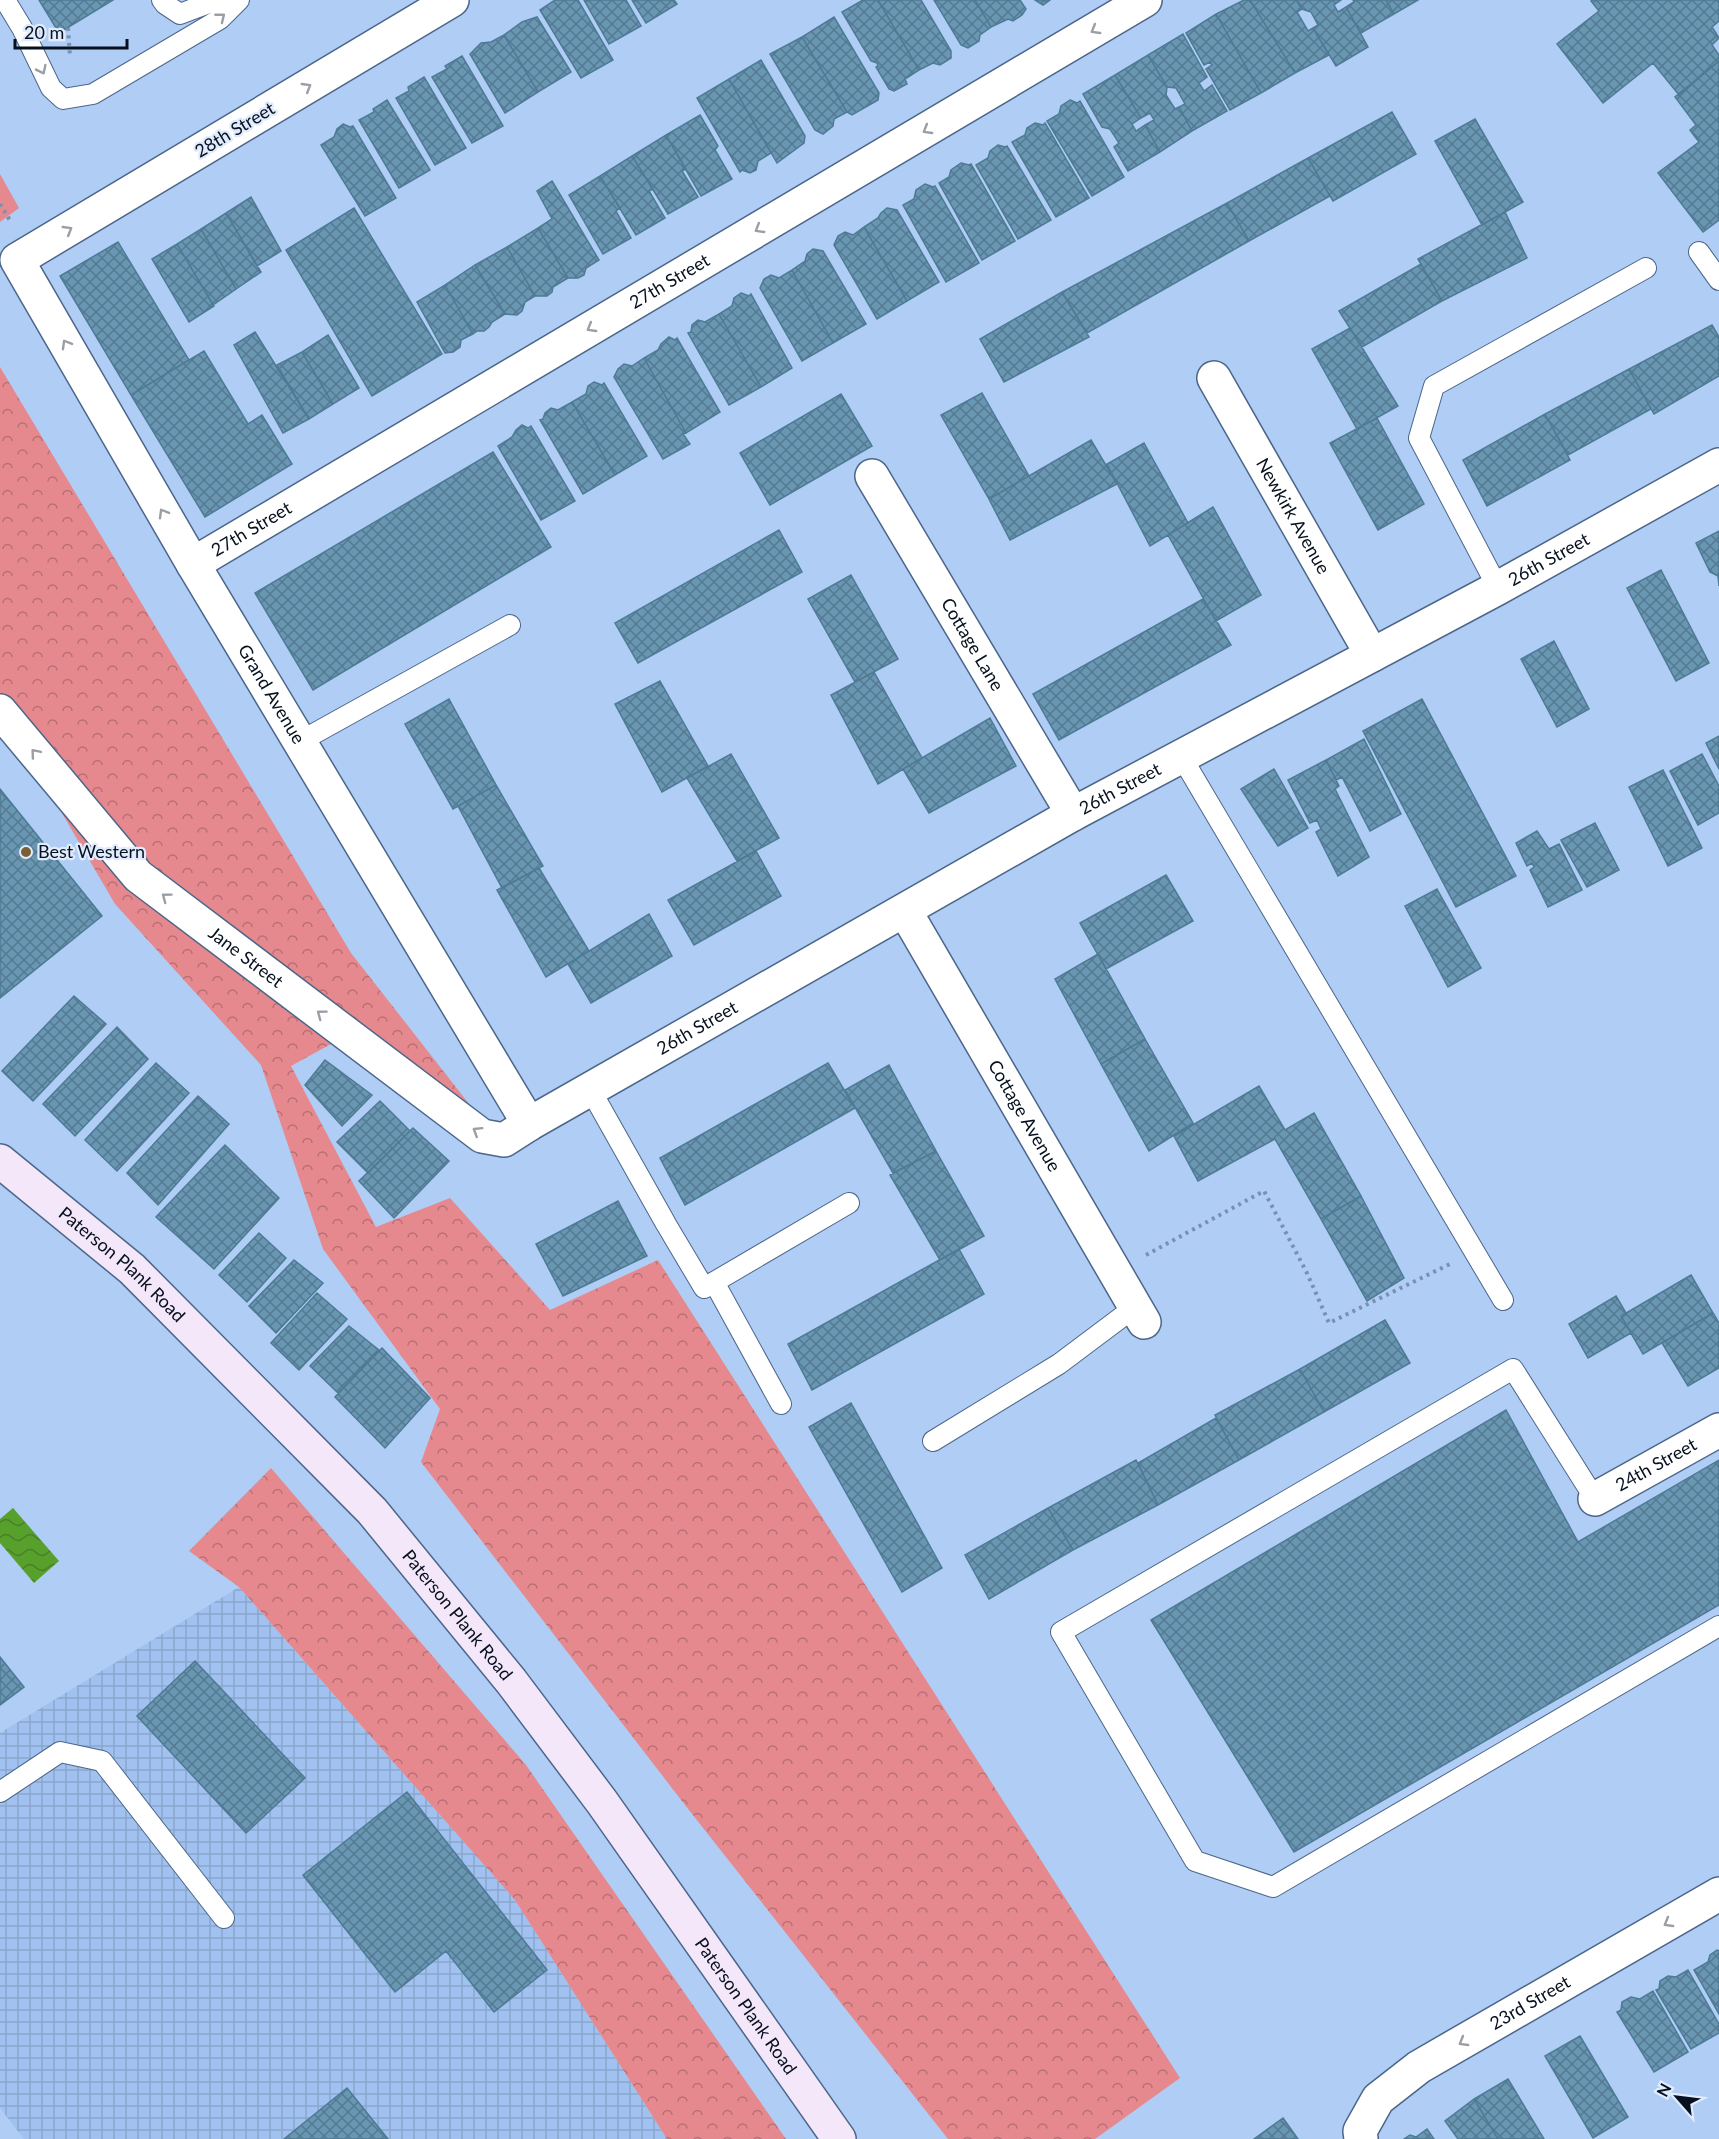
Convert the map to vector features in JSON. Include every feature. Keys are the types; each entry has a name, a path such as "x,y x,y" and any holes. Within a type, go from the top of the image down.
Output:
{"main road":[{"name":"Paterson Plank Road","path":"0,1161 132,1269 372,1511 511,1681 602,1802 839,2139"}],"street":[{"name":"28th Street","path":"17,260 453,0"},
{"name":"27th Street","path":"193,564 1145,0"},
{"name":"Grand Avenue","path":"17,260 193,564 529,1124"},
{"name":"Newkirk Avenue","path":"1214,378 1372,655"},
{"name":"26th Street","path":"529,1124 1073,814 1498,588 1719,465"},
{"name":"Cottage Lane","path":"872,476 1073,814"},
{"name":"Jane Street","path":"0,711 138,876 482,1136 504,1140 529,1124"},
{"name":"Cottage Avenue","path":"905,911 1139,1314"},
{"name":"24th Street","path":"1595,1499 1719,1430"},
{"name":"23rd Street","path":"1360,2135 1378,2099 1419,2067 1719,1894"}],"lane":[{"path":"5,0 22,28 51,88 63,99 93,94 220,19 239,0"},
{"path":"162,0 180,14 217,0"},
{"path":"1699,252 1719,280"},
{"path":"1498,588 1419,438 1434,386 1646,268"},
{"path":"299,742 510,625"},
{"path":"1181,756 1503,1300"},
{"path":"590,1089 704,1288 849,1203"},
{"path":"714,1282 781,1404"},
{"path":"933,1441 1139,1314"},
{"path":"1595,1499 1513,1369 1061,1632 1196,1861 1272,1887 1719,1626"},
{"path":"0,1792 60,1752 102,1761 224,1918"}],"path":[{"path":"68,28 71,66"},
{"path":"0,204 13,224"},
{"path":"1115,1272 1264,1191 1329,1323 1474,1252"}],"shaded area":[{"path":"239,1587 515,1900 667,2139 24,2139 0,2108 0,1733"}],"green space":[{"path":"0,174 19,208 0,222"},
{"path":"0,367 351,953 473,1109 459,1134 331,1044 291,1066 376,1227 450,1198 550,1310 658,1260 1180,2078 1095,2139 948,2139 685,1805 421,1462 440,1409 323,1249 261,1065 115,904 0,707"},
{"path":"271,1468 526,1765 786,2139 667,2139 515,1900 239,1587 189,1551"}],"water":[{"path":"13,1508 59,1561 34,1583 0,1543 0,1519"}],"building":[{"path":"39,0 113,0 59,33"},
{"path":"555,0 578,0 613,60 581,78 540,10"},
{"path":"584,0 626,0 641,26 609,44"},
{"path":"632,0 674,0 677,4 646,23"},
{"path":"863,0 878,0 919,70 905,79 907,84 894,91 889,89 876,67 877,63 871,61 842,12"},
{"path":"878,0 921,0 951,51 951,58 940,65 933,63 919,70"},
{"path":"934,0 975,0 991,27 980,35 979,41 968,48 961,45"},
{"path":"975,0 1020,0 1026,9 1013,21 1008,19 991,27"},
{"path":"1035,0 1050,0 1043,5"},
{"path":"1244,0 1250,0 1295,73 1261,93 1216,14"},
{"path":"1250,0 1296,0 1302,9 1297,12 1308,31 1313,28 1329,55 1295,73"},
{"path":"1296,0 1341,0 1334,5 1338,12 1346,7 1368,47 1336,66 1313,28 1318,25 1311,12 1302,9"},
{"path":"1353,0 1386,0 1394,14 1361,33 1346,7 1354,2"},
{"path":"1386,0 1418,0 1394,14"},
{"path":"1719,0 1719,21 1712,27 1719,38 1712,45 1719,55 1719,61 1679,95 1653,63 1603,103 1557,44 1599,11 1591,1"},
{"path":"1216,14 1261,93 1230,110 1206,69 1212,65 1210,62 1204,65 1186,33"},
{"path":"537,17 571,72 538,92 504,35 522,22"},
{"path":"834,17 879,93 878,100 852,115 847,112 802,37"},
{"path":"1183,34 1207,77 1199,83 1204,91 1212,85 1227,111 1192,131 1179,107 1185,104 1176,88 1167,87 1148,55"},
{"path":"504,35 538,92 505,113 470,54 481,43 491,42"},
{"path":"802,37 847,112 834,119 833,126 823,134 815,130 770,54"},
{"path":"1148,55 1167,87 1166,95 1175,109 1179,107 1192,131 1160,152 1145,125 1154,120 1150,113 1141,118 1115,75"},
{"path":"462,56 503,126 472,143 432,77 447,69 445,66"},
{"path":"761,60 805,136 804,143 777,163 729,79"},
{"path":"1719,61 1719,220 1703,232 1658,173 1699,142 1690,130 1696,125 1675,97"},
{"path":"1115,75 1141,118 1132,124 1136,131 1145,125 1160,152 1128,171 1114,147 1119,143 1110,129 1102,127 1083,94"},
{"path":"424,77 466,148 435,165 396,98 409,91 408,87"},
{"path":"729,79 771,153 758,161 756,170 750,173 742,170 740,172 697,98"},
{"path":"387,100 430,170 399,188 359,120 374,112 373,109"},
{"path":"1070,100 1077,103 1080,101 1124,177 1092,196 1047,121 1059,114 1061,106"},
{"path":"1392,112 1416,154 1333,201 1308,158"},
{"path":"700,115 718,146 715,150 732,179 701,196 666,135"},
{"path":"1475,119 1523,202 1482,225 1435,141"},
{"path":"1035,123 1043,125 1045,123 1089,198 1056,217 1012,142 1025,135 1027,128"},
{"path":"343,124 353,126 396,198 365,216 321,145 334,137 337,129"},
{"path":"666,135 686,169 682,171 698,197 668,214 632,156"},
{"path":"998,145 1007,146 1051,220 1018,239 976,165 988,158 990,151"},
{"path":"632,156 653,189 649,191 665,218 636,235 600,176"},
{"path":"1308,158 1330,196 1249,241 1227,203"},
{"path":"961,163 971,164 1015,241 982,260 939,183 949,177 951,170"},
{"path":"600,176 620,208 616,211 631,238 603,254 569,195"},
{"path":"552,181 599,260 586,268 584,275 578,278 568,278 538,228 552,219 537,191"},
{"path":"925,184 935,186 979,263 946,282 903,205 914,199 916,190"},
{"path":"251,197 281,251 257,266 226,213"},
{"path":"1227,203 1249,241 1087,333 1062,292"},
{"path":"354,208 442,354 372,396 286,250"},
{"path":"887,208 897,210 939,282 907,301 864,227 878,218"},
{"path":"1505,212 1527,258 1442,301 1418,259"},
{"path":"226,213 261,272 236,289 201,229"},
{"path":"864,227 907,301 877,319 834,245 838,236 845,232 853,235"},
{"path":"538,228 568,278 553,287 552,292 547,296 535,296 507,247"},
{"path":"201,229 236,289 213,305 177,244"},
{"path":"118,242 189,360 131,395 60,276"},
{"path":"177,244 214,306 189,322 152,259"},
{"path":"507,247 535,296 525,302 522,311 517,315 505,314 475,265"},
{"path":"813,249 823,251 866,324 833,343 792,270 805,261 807,254"},
{"path":"1421,264 1442,301 1362,347 1339,311"},
{"path":"475,265 505,314 492,322 484,331 477,331 473,334 445,285"},
{"path":"792,270 833,343 802,361 760,288 764,279 771,275 779,278"},
{"path":"445,285 473,334 461,340 460,347 453,352 445,353 417,302"},
{"path":"1062,292 1089,337 1004,382 980,339"},
{"path":"741,293 749,296 751,294 792,368 761,387 719,314 732,306 734,298"},
{"path":"719,314 761,387 729,405 688,333 698,320 705,322"},
{"path":"1712,325 1719,337 1719,376 1654,414 1629,369"},
{"path":"1350,328 1398,406 1357,429 1312,349"},
{"path":"255,332 309,419 283,433 234,345"},
{"path":"328,335 359,388 333,404 302,352"},
{"path":"669,337 675,340 677,338 720,412 686,433 644,358 658,350"},
{"path":"204,351 248,424 262,415 292,464 205,517 131,395"},
{"path":"302,352 333,404 309,419 277,365"},
{"path":"644,358 690,444 663,459 614,377 624,364 632,366"},
{"path":"1629,369 1651,409 1568,455 1545,414"},
{"path":"594,382 602,385 604,383 647,456 615,475 572,402 586,394 588,386"},
{"path":"982,393 1029,476 989,499 941,415"},
{"path":"841,394 872,446 770,505 740,453"},
{"path":"572,402 615,475 583,494 540,420 551,408 558,410"},
{"path":"1545,414 1570,460 1487,506 1463,460"},
{"path":"1377,418 1424,504 1378,530 1330,443"},
{"path":"522,425 528,428 531,426 575,501 541,520 498,446 512,437"},
{"path":"1091,440 1117,484 1010,540 989,499"},
{"path":"1144,443 1188,523 1150,546 1107,464"},
{"path":"493,452 551,547 313,690 255,593"},
{"path":"1213,507 1261,595 1216,621 1168,535"},
{"path":"779,530 802,572 638,663 615,623"},
{"path":"1719,531 1719,586 1718,576 1710,572 1696,543"},
{"path":"1661,570 1709,663 1676,681 1627,588"},
{"path":"851,575 898,659 855,682 808,599"},
{"path":"1203,599 1231,645 1059,740 1033,694"},
{"path":"1554,641 1589,709 1557,727 1521,659"},
{"path":"874,672 922,758 878,784 831,695"},
{"path":"660,681 708,766 662,792 615,704"},
{"path":"449,699 496,785 453,809 405,724"},
{"path":"1422,699 1516,876 1456,907 1363,731"},
{"path":"990,718 1016,766 929,813 903,769"},
{"path":"1719,736 1719,769 1706,743"},
{"path":"1364,739 1401,814 1370,831 1342,777 1336,780 1326,760"},
{"path":"731,754 779,838 737,861 687,778"},
{"path":"1702,754 1719,786 1719,813 1698,825 1670,771"},
{"path":"1326,760 1339,786 1335,789 1369,857 1338,876 1316,832 1321,829 1317,820 1310,823 1288,780"},
{"path":"1274,769 1308,828 1278,846 1241,789"},
{"path":"1663,770 1702,848 1668,866 1629,787"},
{"path":"496,785 543,866 502,888 458,806"},
{"name":"Best Western","path":"0,789 102,916 0,998"},
{"path":"1595,823 1619,870 1587,887 1561,840"},
{"path":"1537,831 1549,849 1559,844 1582,890 1548,907 1530,870 1534,867 1532,863 1527,866 1516,843"},
{"path":"756,851 781,896 694,945 668,900"},
{"path":"539,868 589,951 546,977 497,890"},
{"path":"1166,875 1193,921 1106,969 1080,923"},
{"path":"1437,889 1481,968 1448,987 1405,906"},
{"path":"649,914 672,956 591,1003 568,964"},
{"path":"1098,954 1145,1039 1101,1064 1055,979"},
{"path":"74,996 106,1024 33,1101 2,1071"},
{"path":"117,1027 148,1059 75,1136 43,1104"},
{"path":"1145,1039 1193,1123 1149,1151 1101,1064"},
{"path":"325,1060 372,1095 342,1126 305,1085"},
{"path":"156,1063 189,1093 117,1171 85,1140"},
{"path":"828,1063 855,1108 685,1205 660,1158"},
{"path":"889,1065 936,1151 893,1173 845,1090"},
{"path":"1259,1086 1285,1130 1314,1113 1361,1196 1321,1219 1275,1139 1198,1181 1174,1136"},
{"path":"198,1096 229,1124 158,1205 127,1173"},
{"path":"380,1101 410,1131 368,1173 337,1142"},
{"path":"413,1128 449,1161 394,1218 359,1181"},
{"path":"225,1145 279,1198 214,1269 156,1217"},
{"path":"936,1151 984,1236 940,1260 890,1175"},
{"path":"1361,1196 1404,1278 1367,1301 1321,1219"},
{"path":"618,1201 647,1256 563,1296 536,1244"},
{"path":"259,1233 286,1258 247,1302 219,1275"},
{"path":"959,1249 984,1294 812,1390 788,1344"},
{"path":"294,1260 323,1283 276,1333 249,1306"},
{"path":"1691,1275 1713,1313 1643,1354 1621,1316"},
{"path":"317,1293 347,1319 299,1370 271,1343"},
{"path":"1616,1296 1626,1313 1621,1316 1631,1333 1588,1358 1569,1324"},
{"path":"1713,1313 1719,1323 1719,1368 1688,1386 1662,1343"},
{"path":"1385,1320 1410,1363 1324,1412 1300,1369"},
{"path":"349,1326 379,1350 338,1393 310,1366"},
{"path":"382,1348 430,1398 385,1448 335,1397"},
{"path":"1300,1369 1324,1412 1239,1460 1215,1415"},
{"path":"851,1403 942,1568 902,1592 809,1427"},
{"path":"1506,1410 1578,1542 1719,1460 1719,1605 1294,1852 1151,1620"},
{"path":"1216,1418 1239,1460 1158,1505 1138,1463"},
{"path":"1136,1460 1158,1505 1073,1550 1048,1508"},
{"path":"1048,1508 1073,1550 989,1599 965,1555"},
{"path":"0,1657 24,1687 0,1705"},
{"path":"195,1661 305,1778 246,1833 137,1716"},
{"path":"407,1792 547,1970 494,2012 446,1951 395,1992 303,1875"},
{"path":"1719,1951 1719,2014 1694,1970 1708,1962 1710,1955"},
{"path":"1688,1970 1719,2024 1719,2033 1691,2049 1656,1990 1659,1989 1660,1981 1668,1976 1676,1977"},
{"path":"1653,1991 1688,2052 1654,2072 1617,2012 1621,2010 1622,2002 1631,1997 1640,1999"},
{"path":"1580,2036 1628,2117 1593,2138 1545,2056"},
{"path":"1508,2079 1544,2139 1498,2139 1474,2099"},
{"path":"347,2088 388,2139 284,2139"},
{"path":"1474,2099 1498,2139 1458,2139 1445,2121"},
{"path":"1283,2118 1298,2139 1254,2139"},
{"path":"1427,2129 1434,2139 1404,2139 1410,2135 1416,2137"}],"place":[{"name":"Best Western","path":"26,852"}]}
